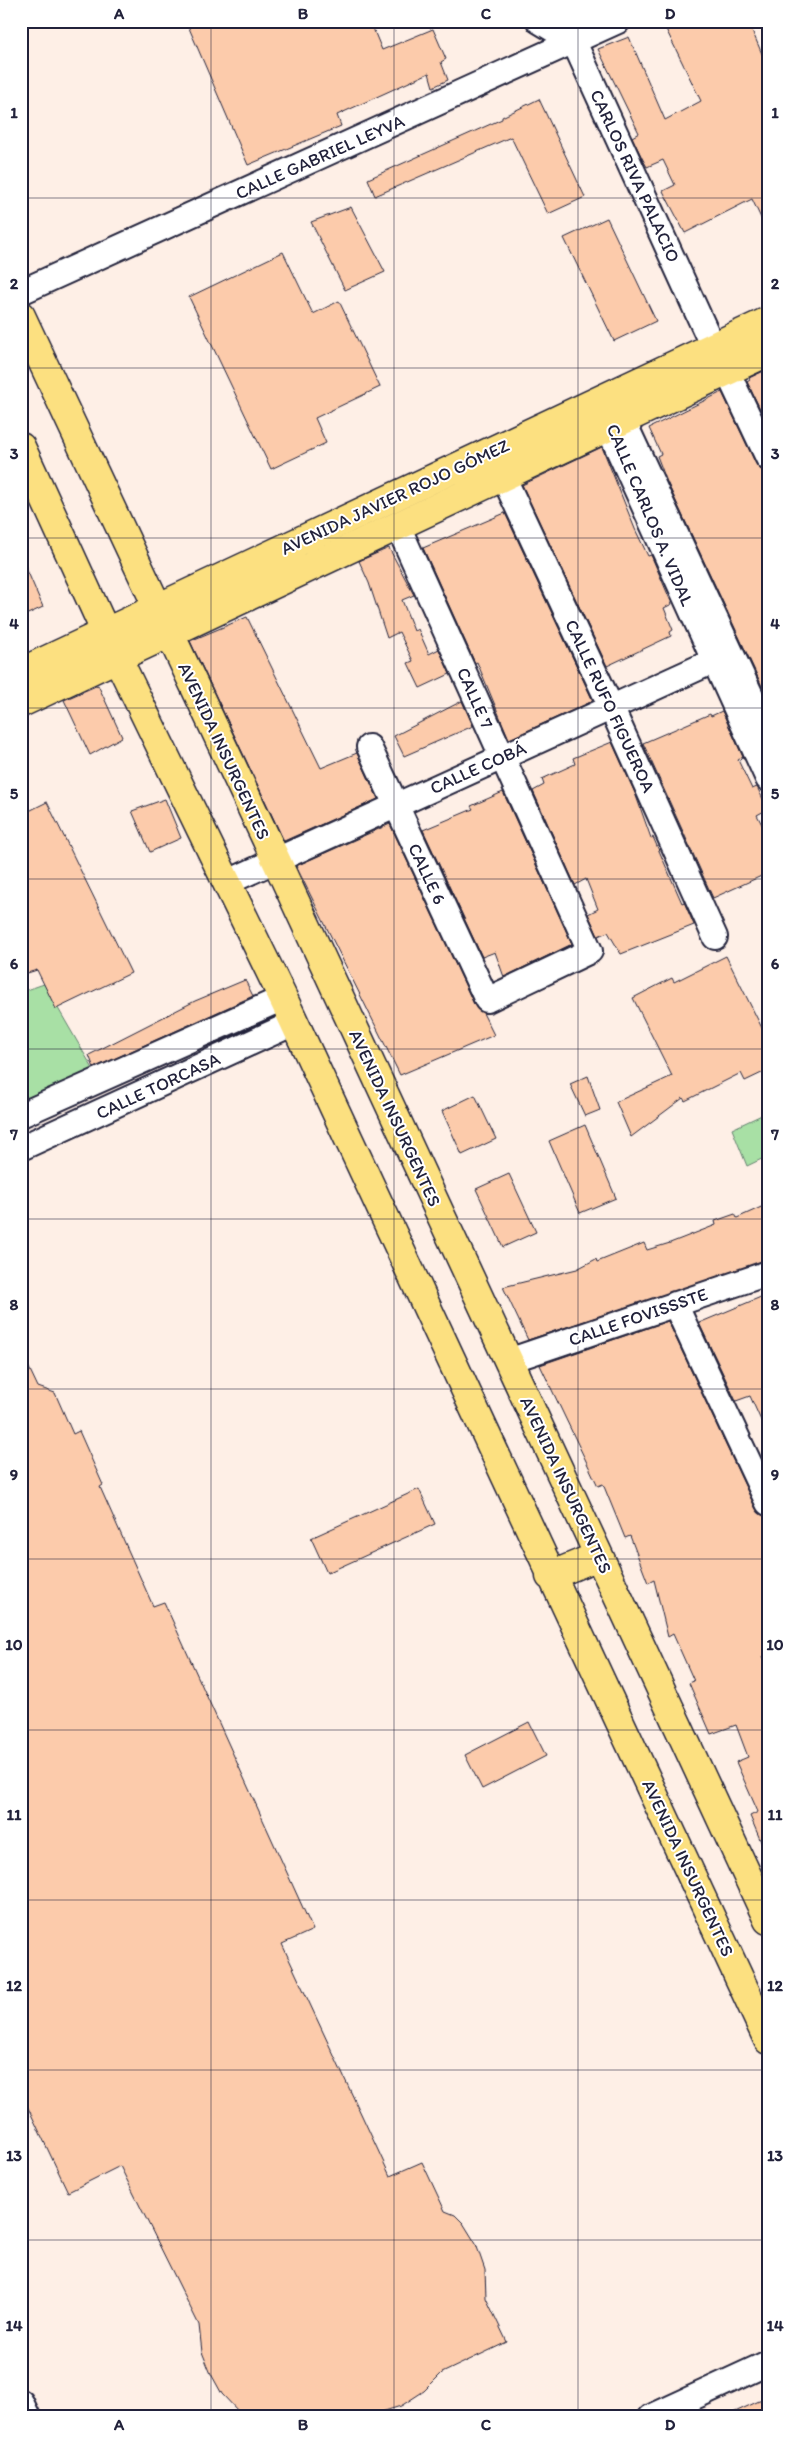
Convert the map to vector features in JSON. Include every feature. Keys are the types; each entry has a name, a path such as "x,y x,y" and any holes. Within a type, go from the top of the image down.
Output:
{"main road":[{"name":"AVENIDA INSURGENTES","path":"21,316 276,860 598,1556 761,1889 768,1920"},
{"name":"AVENIDA JAVIER ROJO GÓMEZ","path":"21,672 768,321"},
{"name":"AVENIDA JAVIER ROJO GÓMEZ","path":"21,702 768,352"},
{"name":"AVENIDA INSURGENTES","path":"21,447 117,658 294,1023 550,1576 768,2040"},
{"path":"550,1576 598,1556"}],"street":[{"path":"539,21 574,42"},
{"name":"CALLE GABRIEL LEYVA","path":"21,292 618,21"},
{"name":"CARLOS RIVA PALACIO","path":"574,42 713,347"},
{"path":"727,371 768,458"},
{"name":"CALLE CARLOS A. VIDAL","path":"607,397 616,423 722,657 768,779"},
{"name":"CALLE RUFO FIGUEROA","path":"503,476 715,936"},
{"name":"CALLE 7","path":"398,526 590,952 487,1000"},
{"name":"CALLE CARLOS A. VIDAL","path":"722,657 768,732"},
{"name":"CALLE COBÁ","path":"226,883 722,657"},
{"name":"CALLE 6","path":"369,747 487,1000"},
{"name":"CALLE TORCASA","path":"23,1110 282,998"},
{"name":"CALLE TORCASA","path":"31,1144 294,1023"},
{"path":"23,1110 31,1144"},
{"name":"CALLE FOVISSSTE","path":"508,1361 768,1273"},
{"path":"675,1304 768,1503"},
{"path":"651,2417 768,2363"},
{"path":"21,2402 28,2417"}],"green space":[{"path":"44,984 96,1074 29,1102 21,1085 21,992"},
{"path":"768,1112 768,1156 747,1166 732,1129"}],"building":[{"path":"186,21 370,21 382,50 433,29 446,59 441,62 448,80 433,87 429,73 337,115 341,126 248,165"},
{"path":"662,21 748,21 768,68 768,233 752,199 685,233 663,191 675,185 663,160 647,167 642,158 632,137 639,133 598,49 629,37 665,120 701,101"},
{"path":"539,99 585,197 548,214 511,137 375,196 368,179 502,119 502,117"},
{"path":"351,207 385,272 345,290 311,222"},
{"path":"607,218 656,321 614,341 564,238"},
{"path":"283,252 313,314 339,301 380,387 315,418 326,443 271,469 189,297"},
{"path":"768,369 768,425 747,382 750,380 749,378"},
{"path":"722,392 756,464 761,470 768,472 768,699 667,482 657,456 661,454 649,428"},
{"path":"602,447 635,529 648,556 651,555 672,604 664,608 673,630 670,632 671,636 607,666 522,485"},
{"path":"505,513 593,701 509,739 477,662 475,663 423,548"},
{"path":"389,548 414,595 402,600 414,631 418,629 429,654 439,649 450,674 420,688 408,663 413,661 399,632 387,638 369,583 359,561"},
{"path":"21,556 43,607 21,617"},
{"path":"247,617 321,768 357,753 378,799 284,841 190,641"},
{"path":"98,685 122,737 90,755 64,700"},
{"path":"462,701 473,726 404,756 394,736"},
{"path":"722,711 743,757 738,760 752,789 757,787 768,809 757,815 768,836 768,873 713,898 643,743 710,714 711,716"},
{"path":"612,742 635,793 651,838 653,837 682,903 684,902 694,925 621,954 608,932 598,936 588,914 598,909 586,879 575,885 533,791 544,785 542,779 575,764 573,758"},
{"path":"503,792 572,944 504,977 495,952 482,957 423,830 473,809 471,806"},
{"path":"165,799 181,838 150,852 132,811"},
{"path":"47,802 131,973 56,1009 37,970 21,975 21,815"},
{"path":"390,824 475,1006 483,1013 494,1035 400,1075 296,866"},
{"path":"726,956 768,1040 768,1070 745,1081 741,1073 685,1101 683,1098 631,1137 616,1102 672,1076 633,998 672,978 674,982"},
{"path":"245,980 253,996 94,1068 89,1055 195,1001"},
{"path":"588,1076 600,1110 585,1116 570,1084"},
{"path":"475,1095 496,1139 462,1155 442,1111"},
{"path":"585,1125 616,1198 580,1213 549,1141"},
{"path":"509,1174 536,1232 503,1247 476,1189"},
{"path":"768,1204 768,1260 528,1340 503,1287 577,1269 596,1259 597,1262 644,1243 647,1250 670,1243 716,1225 715,1221 735,1214 737,1218"},
{"path":"768,1294 768,1436 750,1396 736,1401 699,1323"},
{"path":"668,1321 756,1509 768,1517 768,1655 762,1657 768,1670 768,1858 750,1816 758,1812 736,1762 748,1757 736,1725 711,1734 689,1683 694,1681 673,1634 668,1637 654,1580 648,1583 630,1536 625,1538 603,1484 598,1486 540,1365"},
{"path":"21,1351 38,1387 55,1393 73,1434 79,1431 103,1485 100,1487 153,1606 164,1602 313,1930 282,1944 390,2176 422,2162 445,2211 455,2215 463,2223 476,2244 485,2270 486,2298 507,2342 442,2373 424,2391 401,2406 378,2413 349,2417 245,2417 222,2394 211,2374 202,2352 199,2325 120,2166 68,2192 21,2093"},
{"path":"419,1489 435,1524 327,1573 311,1538"},
{"path":"529,1722 546,1756 482,1789 465,1755"},
{"path":"768,2397 768,2417 724,2417"}]}
